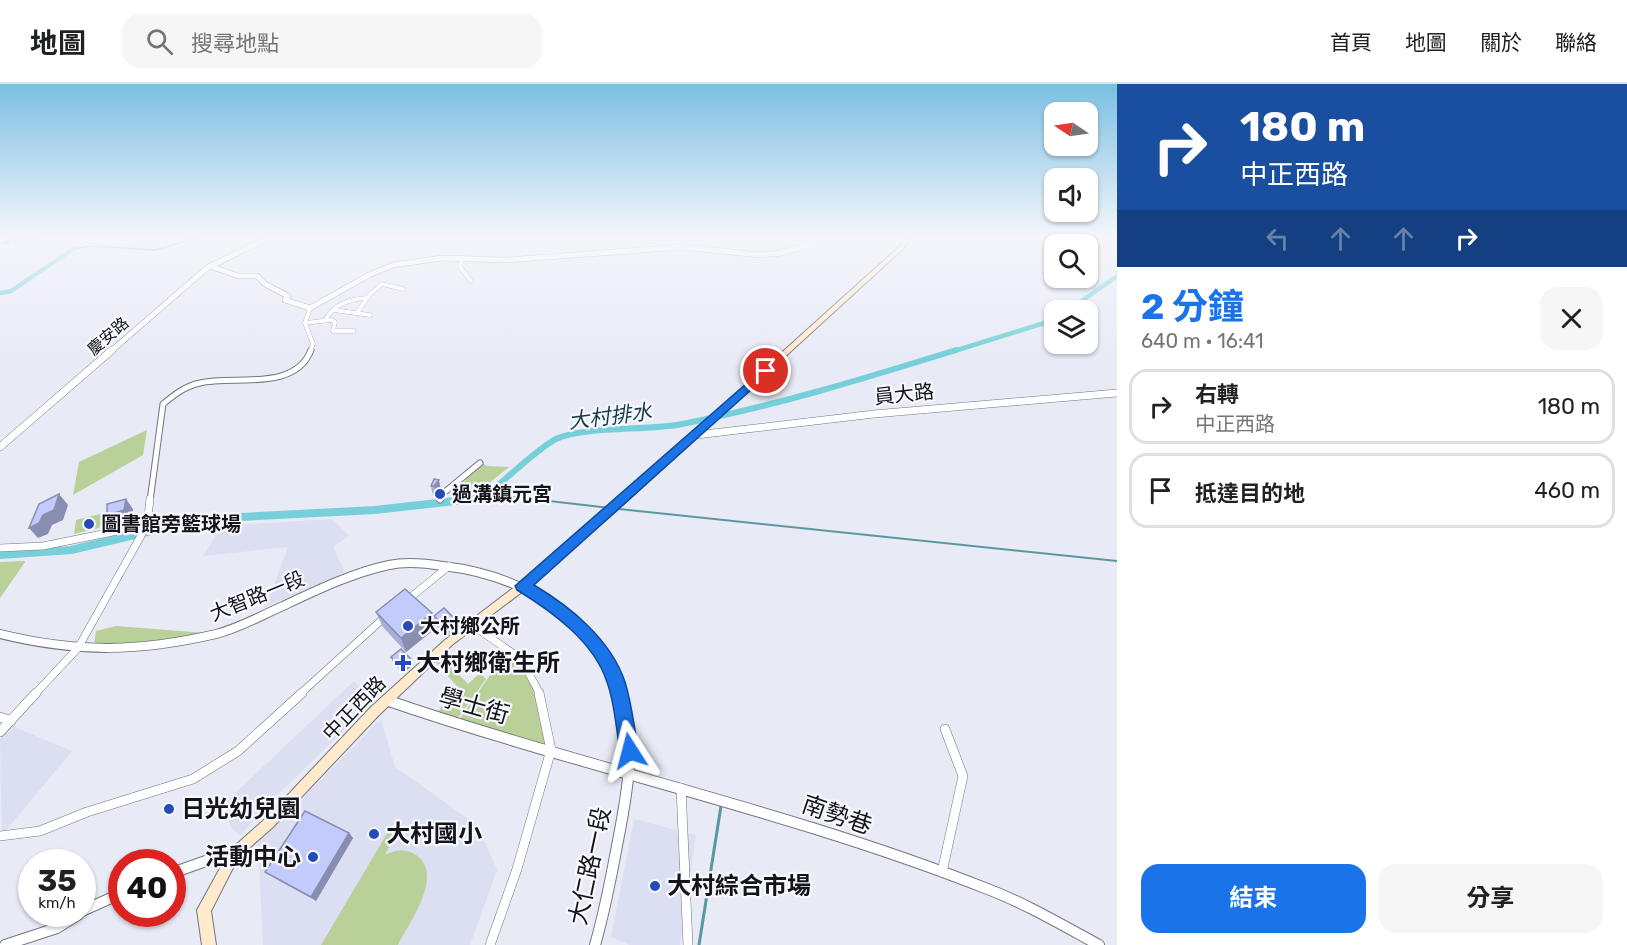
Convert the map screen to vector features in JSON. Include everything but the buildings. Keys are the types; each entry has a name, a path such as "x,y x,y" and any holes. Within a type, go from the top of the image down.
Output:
{"main road":[{"name":"中正西路","path":"234,854 269,823 386,700 472,624 523,586 696,435 870,276"},
{"path":"209,945 204,910 234,854"}],"street":[{"name":"慶安路","path":"0,447 198,276"},
{"path":"257,276 265,284 288,296 285,300 310,308 342,292 366,276"},
{"path":"467,276 471,281"},
{"path":"357,313 367,298 382,284 402,289"},
{"path":"342,292 352,298 367,298"},
{"path":"325,320 332,310 352,298"},
{"path":"0,732 78,648 141,538 147,525 160,414 168,399 185,387 206,380 234,380 282,374 304,363 313,344 305,323 310,308"},
{"path":"332,310 370,315"},
{"path":"305,323 325,320 335,322 333,331 354,331"},
{"name":"員大路","path":"696,435 874,414 1117,393"},
{"path":"443,496 480,463"},
{"path":"0,548 43,546 147,525"},
{"name":"大智路一段","path":"0,634 78,648 118,650 213,634 234,629 291,602 390,565 421,563 475,570 523,586"},
{"path":"0,836 40,831 87,812 193,779 222,762 371,628 449,566"},
{"name":"大仁路一段","path":"523,586 557,606 602,653 616,682 624,716 630,751 630,775 603,918 595,945"},
{"path":"472,624 521,659 542,698 551,750 517,869 490,945"},
{"name":"學士街","path":"386,700 393,705 551,750"},
{"path":"0,717 11,721"},
{"path":"942,875 963,776 945,729"},
{"name":"南勢巷","path":"551,750 797,823 942,875 986,888 1038,912 1099,945"},
{"path":"681,788 680,813 688,945"},
{"path":"186,868 220,856 234,854"},
{"path":"5,945 58,927"}],"shaded area":[{"path":"332,519 349,536 333,547 345,572 266,607 288,547 203,556 222,526"},
{"path":"354,681 373,702 269,803 240,836 231,827 226,814 231,797"},
{"name":"大村國小","path":"381,719 395,767 477,825 497,870 470,945 263,945 258,843"},
{"path":"12,726 72,751 2,835 0,739"},
{"name":"大村綜合市場","path":"634,819 696,835 680,945 630,945 611,937"}],"green space":[{"path":"147,430 143,455 73,495 79,462"},
{"path":"477,460 487,466 509,467 479,491 461,495 459,491"},
{"name":"圖書館旁籃球場","path":"104,513 102,527 74,534 76,520"},
{"path":"0,562 25,562 0,598"},
{"path":"116,626 205,633 161,643 94,645 96,631"},
{"path":"509,648 534,682 543,708 551,750 456,724"},
{"path":"440,655 468,684 480,673 486,679 455,722 436,715 444,703 454,704 462,692 434,660"},
{"path":"388,832 395,835 385,855 400,850 408,851 416,855 424,864 427,874 422,899 398,945 321,945"}],"waterway":[{"path":"0,293 11,291 33,276"},
{"name":"大村排水","path":"1083,300 1117,276"},
{"name":"大村排水","path":"951,352 1044,323"},
{"name":"大村排水","path":"460,501 477,499 488,494 540,449 568,435 599,430 668,426 717,417 820,391 956,350"},
{"path":"488,494 610,508"},
{"name":"大村排水","path":"0,555 71,550 202,519 375,510 473,499"},
{"path":"619,509 1117,561"},
{"path":"699,945 721,806"}],"place":[{"name":"過溝鎮元宮","path":"440,494"},
{"name":"圖書館旁籃球場","path":"89,524"},
{"name":"大村鄉公所","path":"408,626"},
{"name":"大村鄉衛生所","path":"403,663"},
{"name":"日光幼兒園","path":"169,809"},
{"name":"大村國小","path":"374,834"},
{"name":"活動中心","path":"313,857"},
{"name":"大村綜合市場","path":"655,886"}],"route":[{"path":"630,751 616,682 602,653 557,606 523,586 612,510 652,471 720,415 766,371"}]}
